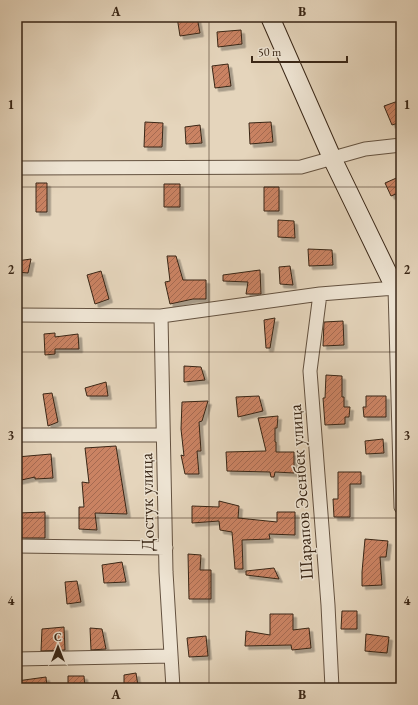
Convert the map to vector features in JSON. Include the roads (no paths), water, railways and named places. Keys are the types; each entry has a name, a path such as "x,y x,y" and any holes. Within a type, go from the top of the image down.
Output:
{"street":[{"path":"270,17 332,158 398,288 401,507"},
{"path":"17,168 301,167 365,149 401,145"},
{"path":"17,315 161,316 320,294 398,288"},
{"name":"Шарапов Эсенбек улица","path":"320,294 310,371 328,605 332,688"},
{"name":"Достук улица","path":"161,316 166,548 173,688"},
{"path":"17,435 164,435"},
{"path":"17,546 166,548"},
{"path":"17,659 171,656"}]}
